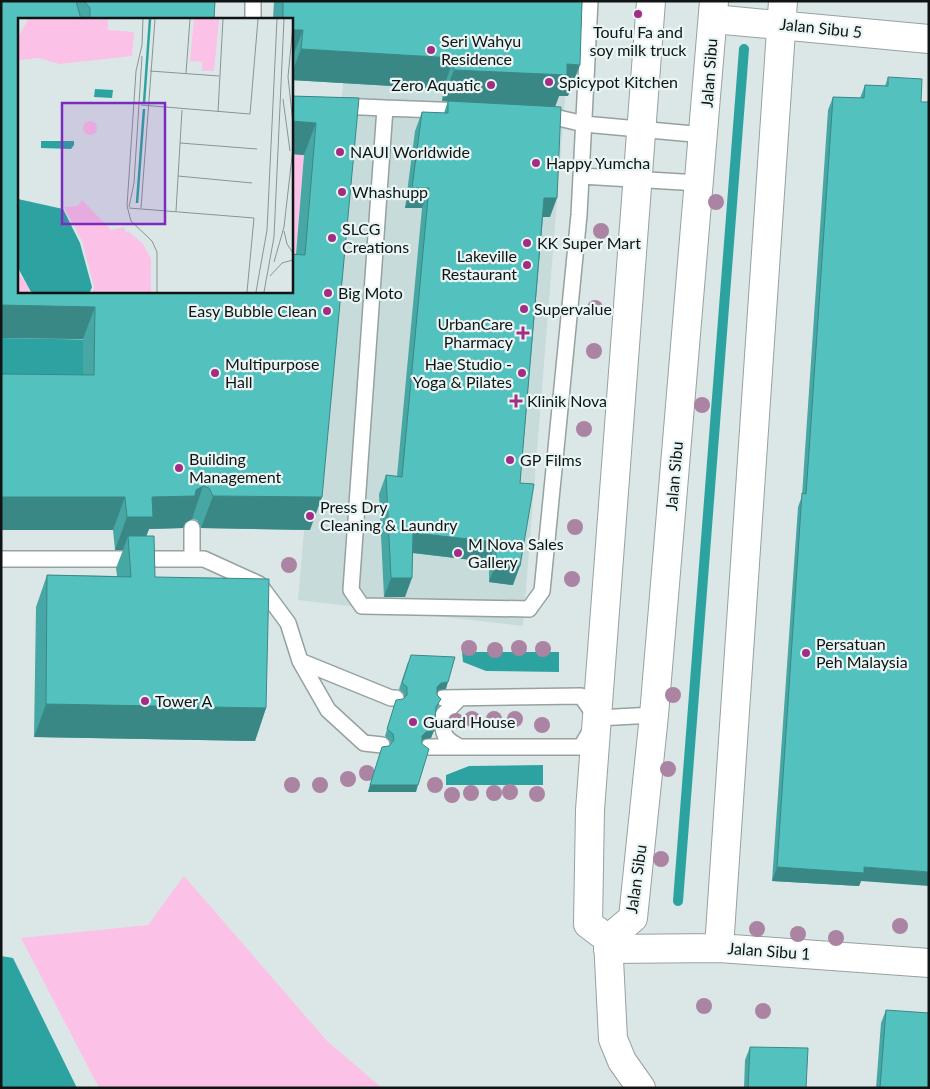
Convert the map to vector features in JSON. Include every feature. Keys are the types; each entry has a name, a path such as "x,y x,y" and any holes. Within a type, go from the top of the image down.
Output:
{"street":[{"path":"641,1088 622,1061 613,1039 608,944 588,924 590,810 651,1"},
{"name":"Jalan Sibu 5","path":"713,10 782,12 929,39"},
{"name":"Jalan Sibu","path":"608,944 633,918 654,715 713,10"},
{"path":"719,948 782,12"},
{"name":"Jalan Sibu 1","path":"608,944 719,948 929,963"}],"lane":[{"path":"253,1 253,18"},
{"path":"385,108 351,590 362,606 529,609 542,591 581,176 590,1"},
{"path":"319,105 482,112"},
{"path":"530,114 550,115 584,124 704,135"},
{"path":"581,176 637,178 699,184"},
{"path":"192,528 192,559"},
{"path":"1,559 204,559 259,584 288,623 300,661 328,710 364,743 382,745"},
{"path":"300,661 391,698 396,698"},
{"path":"443,698 581,696 597,718"},
{"path":"460,698 443,715 443,732 448,741 460,747"},
{"path":"597,718 654,715"},
{"path":"428,747 581,747 597,718"}],"shaded area":[{"path":"573,1 523,626 298,600 346,50"},
{"path":"292,154 304,155 292,288"},
{"path":"184,876 327,1041 382,1088 99,1088 21,938 148,925"}],"water":[{"path":"1,338 115,340 115,379 1,407"},
{"path":"462,652 559,652 559,672 486,671 463,662"},
{"path":"543,765 543,785 446,785 446,775 469,766"},
{"path":"1,956 13,958 77,1088 1,1088"}],"building":[{"path":"1,1 76,1 81,18 18,18 18,292 292,292 292,254 305,255 316,123 292,121 292,96 359,98 322,497 213,496 209,488 203,486 196,490 195,496 152,497 153,517 127,517 125,497 1,497 1,374 94,375 95,307 1,305"},
{"path":"84,1 215,1 214,18 90,18 90,8"},
{"name":"Seri Wahyu Residence","path":"283,1 582,1 580,65 567,64 567,75 454,70 454,58 301,49 303,30 292,30 292,18 283,18"},
{"path":"888,77 922,79 921,102 929,102 929,872 864,867 864,873 777,867 802,493 806,494 833,97 864,98 865,85 888,86"},
{"path":"448,101 561,107 557,198 544,198 520,483 534,484 520,566 496,563 496,542 413,533 412,578 391,578 386,475 402,477 429,188 412,188 422,112 448,113"},
{"name":"Tower A","path":"128,536 154,536 155,577 269,579 266,708 46,704 47,575 131,577"},
{"name":"Guard House","path":"411,655 455,657 448,682 441,683 437,687 437,695 441,699 436,707 434,731 426,732 422,736 422,744 429,749 418,785 370,785 382,747 389,746 394,740 393,734 387,729 396,700 403,699 407,695 407,687 402,683"},
{"path":"886,1010 929,1013 929,1088 880,1088"},
{"path":"750,1047 808,1048 806,1088 748,1088"}],"waterway":[{"path":"678,901 744,49"}],"place":[{"name":"Toufu Fa and soy milk truck","path":"638,14"},
{"name":"Seri Wahyu Residence","path":"431,50"},
{"name":"Spicypot Kitchen","path":"549,82"},
{"name":"Zero Aquatic","path":"491,85"},
{"name":"NAUI Worldwide","path":"340,152"},
{"name":"Happy Yumcha","path":"536,163"},
{"name":"Whashupp","path":"342,192"},
{"name":"SLCG Creations","path":"332,238"},
{"name":"KK Super Mart","path":"527,243"},
{"name":"Lakeville Restaurant","path":"527,265"},
{"name":"Big Moto","path":"328,293"},
{"name":"Supervalue","path":"524,309"},
{"name":"Easy Bubble Clean","path":"327,311"},
{"name":"UrbanCare Pharmacy","path":"523,333"},
{"name":"Multipurpose Hall","path":"215,373"},
{"name":"Hae Studio - Yoga & Pilates","path":"522,373"},
{"name":"Klinik Nova","path":"516,401"},
{"name":"GP Films","path":"510,460"},
{"name":"Building Management","path":"179,468"},
{"name":"Press Dry Cleaning & Laundry","path":"310,516"},
{"name":"M Nova Sales Gallery","path":"458,553"},
{"name":"Persatuan Peh Malaysia","path":"806,653"},
{"name":"Tower A","path":"145,701"},
{"name":"Guard House","path":"413,722"}]}
